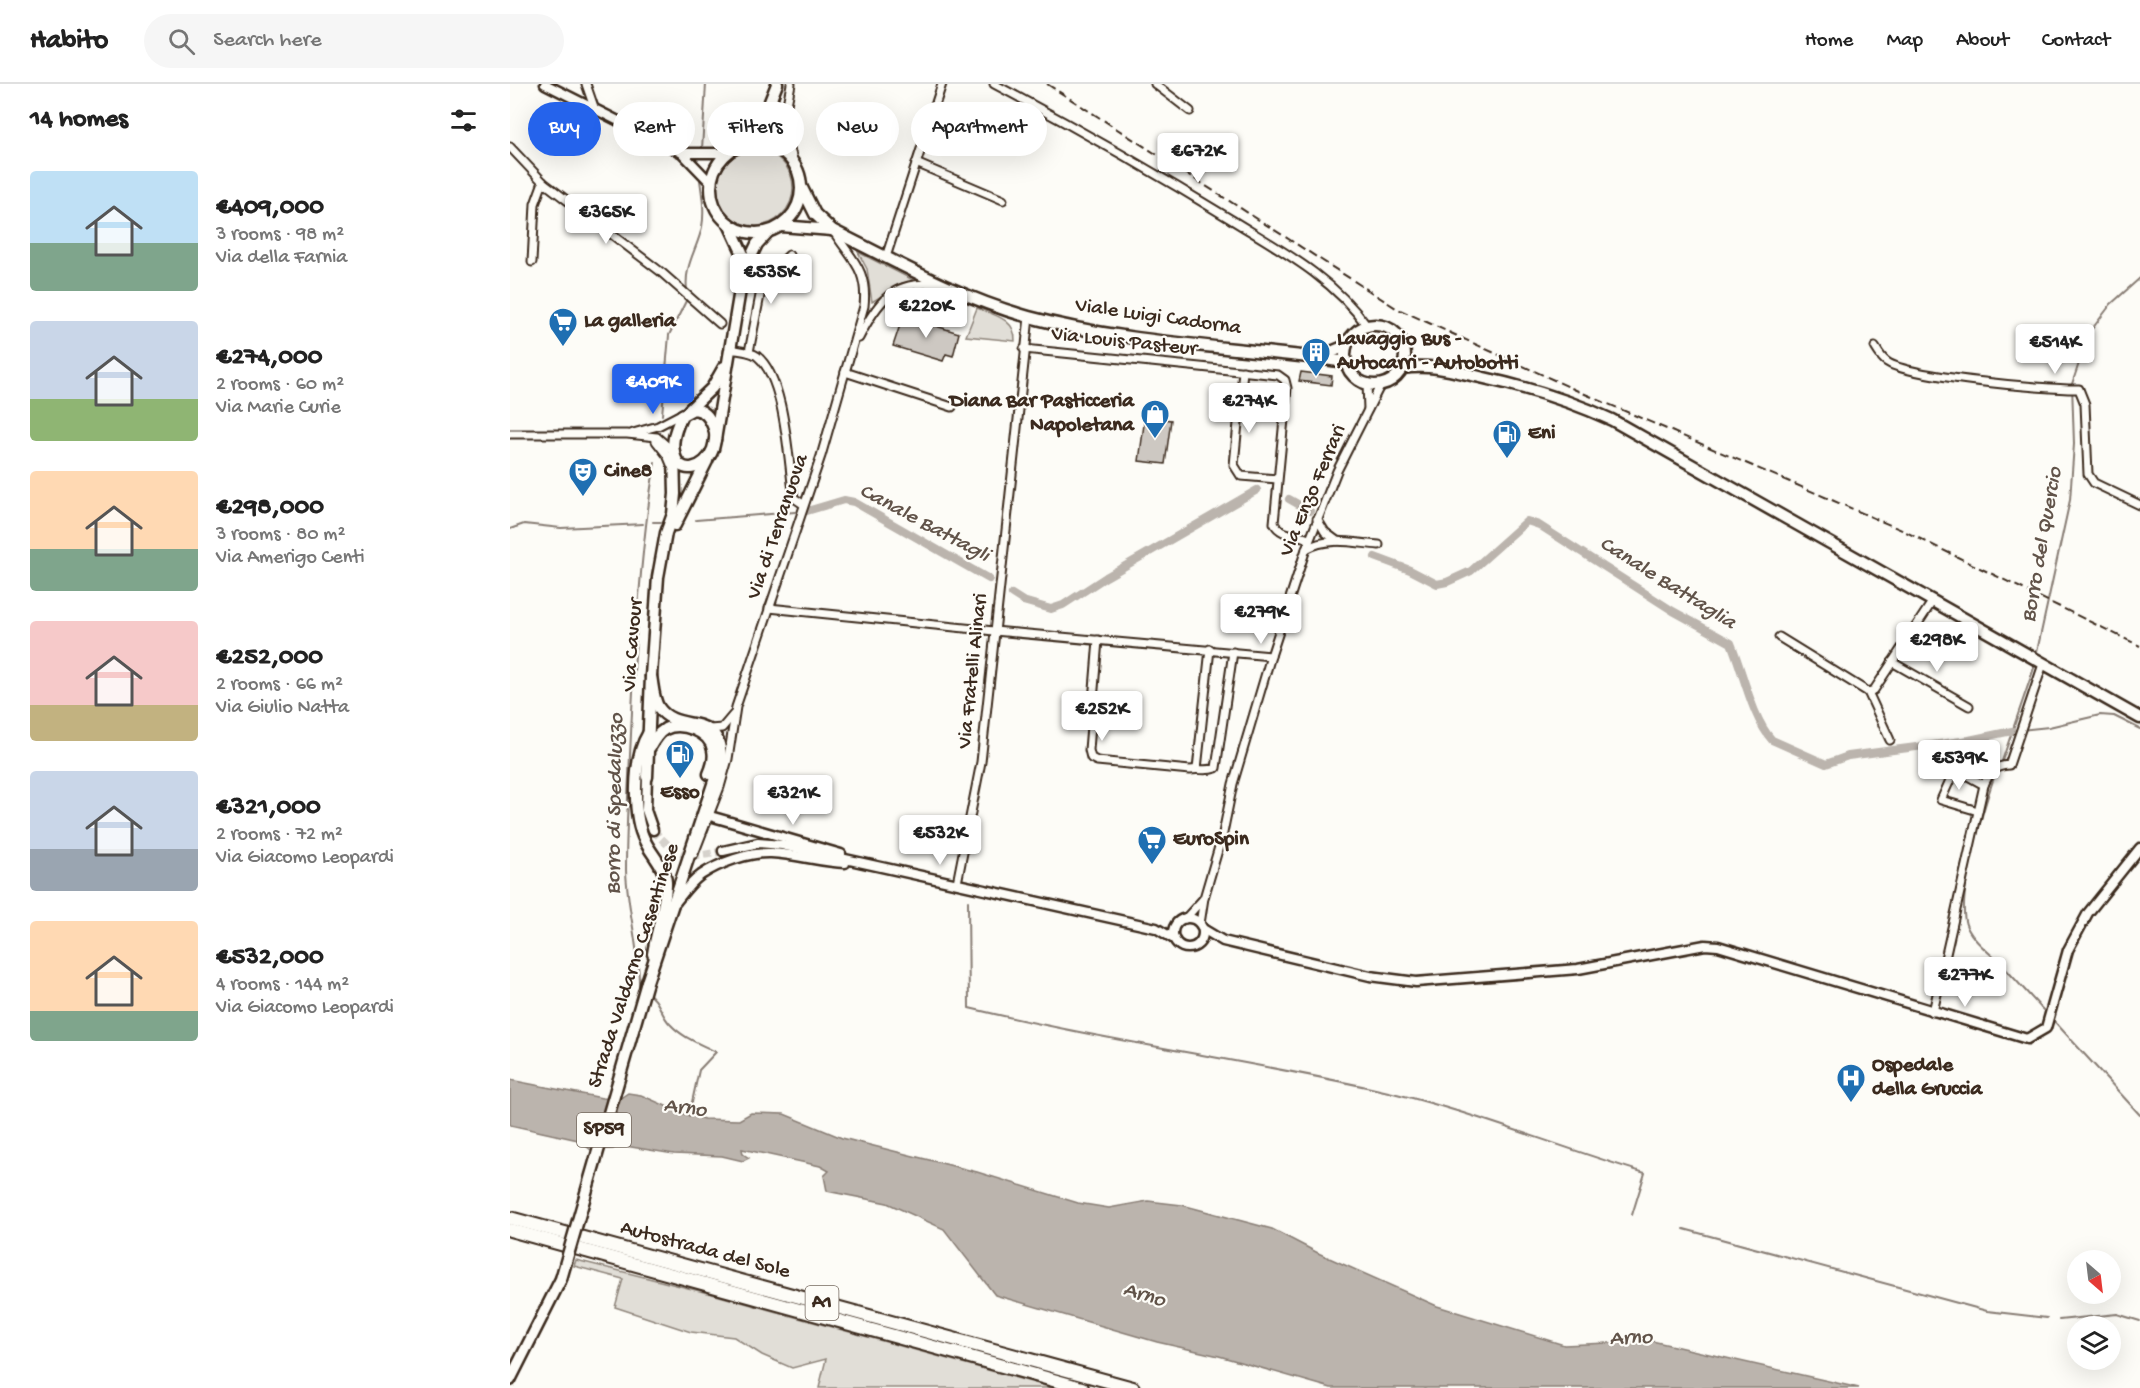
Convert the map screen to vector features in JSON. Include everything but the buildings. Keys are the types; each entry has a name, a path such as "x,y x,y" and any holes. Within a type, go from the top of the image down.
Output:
{"highway":[{"name":"Autostrada del Sole","path":"510,1218 1133,1388"},
{"name":"Autostrada del Sole","path":"510,1230 1082,1388"}],"main road":[{"path":"770,102 776,88"},
{"path":"724,156 719,162 711,183 715,206 729,224 748,233 770,231 781,226 796,210 802,188 800,175 788,156"},
{"name":"Viale Luigi Cadorna","path":"802,188 815,214 832,230 947,286 1029,317 1109,335 1346,362"},
{"name":"Via Cavour","path":"661,558 674,526 709,458 715,440 744,266 742,252 729,224"},
{"name":"Viale Luigi Cadorna","path":"781,226 832,230"},
{"name":"Via Cavour","path":"741,281 757,244 770,231"},
{"path":"1367,326 1387,327 1396,333 1405,352 1402,368 1396,376 1381,384 1367,384 1353,376 1346,362 1346,346 1351,337 1367,326"},
{"name":"Viale Luigi Cadorna","path":"1318,357 1346,346"},
{"path":"1405,352 1426,365 1537,390 1580,405 1640,435 2140,718"},
{"name":"Via Cavour","path":"647,777 651,676 661,558 673,514 674,452 677,428 688,411 712,388 729,354"},
{"path":"1402,368 1426,365"},
{"path":"688,411 701,411 708,416 715,430 715,440"},
{"path":"674,452 680,464 689,468 698,467 709,458"},
{"path":"651,676 660,709 668,716 710,729"},
{"path":"649,747 657,735 667,728 676,727 697,731 705,736 713,750 713,763 652,958"},
{"name":"Strada Valdarno Casentinese","path":"510,1380 561,1279 647,982 721,760 721,746 710,729"},
{"name":"Via Cavour","path":"647,982 646,976 652,958 656,929 666,894 666,879 643,837 637,812 637,780 642,744 648,734"}],"street":[{"path":"544,84 579,102"},
{"path":"586,84 592,102"},
{"path":"791,84 783,125 794,163"},
{"path":"886,257 942,84"},
{"path":"994,84 1175,185 1293,258 1327,281 1367,326"},
{"path":"1155,84 1190,111"},
{"path":"510,147 543,182 661,272 720,324"},
{"path":"685,156 711,183"},
{"path":"916,163 1004,200"},
{"path":"532,262 535,204 543,182"},
{"name":"Via di Terranuova","path":"710,729 722,728 729,722 736,707 821,456 864,306 865,285 860,267 832,230"},
{"path":"749,352 763,280 789,255"},
{"name":"Via di Terranuova","path":"850,356 879,304 892,292 910,284 947,286"},
{"name":"Via Fratelli Alinari","path":"957,883 981,762 1029,317"},
{"path":"1875,347 1886,362 1909,370 1959,378 2079,388 2085,404 2088,474 2094,483 2140,505"},
{"name":"Via Louis Pasteur","path":"1024,349 1278,375 1285,380 1287,388 1273,518 1276,529 1309,539"},
{"path":"729,354 749,352 757,356 776,386 782,406 794,498 803,504"},
{"path":"1243,371 1234,465 1241,476 1277,479"},
{"path":"845,372 952,406"},
{"path":"1367,384 1368,409"},
{"name":"Via Enzo Ferrari","path":"1202,927 1204,898 1223,833 1233,784 1270,656 1317,519 1337,471 1381,384"},
{"path":"627,434 658,426 688,411"},
{"path":"510,434 627,434 657,437 674,452"},
{"path":"648,437 661,445 674,476"},
{"path":"1317,519 1325,532 1337,541"},
{"path":"1306,549 1317,542 1337,541 1379,545"},
{"path":"1868,692 1874,690 1932,602"},
{"path":"769,608 1270,656"},
{"path":"1779,637 1868,692 1890,740"},
{"path":"1098,640 1089,750 1091,758 1205,771 1216,768 1233,651"},
{"path":"1197,769 1210,649"},
{"path":"1892,662 1969,706"},
{"path":"1933,1012 1984,786 1990,772 1997,766 2008,765 2043,664"},
{"name":"Via di Terranuova","path":"684,875 710,816 728,759 736,707"},
{"path":"1978,811 1941,800 1955,769 1984,786"},
{"path":"647,777 646,810 653,831"},
{"path":"710,816 829,849 866,864"},
{"path":"723,852 758,843 782,845 1156,928 1184,948 1193,948 1200,943 1223,941 1370,976 1416,982 1578,969 1705,945 1718,946 2027,1039 2046,1028 2068,950 2088,913 2140,848"},
{"path":"675,902 699,876 752,854 771,853 827,863 866,864"},
{"path":"1174,939 1173,930 1204,898"},
{"path":"1156,928 1194,919 1223,941"},
{"path":"1200,943 1202,927"}],"shaded area":[{"path":"734,156 776,156 787,167 793,181 793,195 787,209 776,220 762,226 748,226 734,220 723,209 717,195 717,181 720,173"},
{"path":"858,252 915,281 902,283 872,302 867,269"},
{"path":"977,308 1008,323 1012,328 1015,341 966,336"},
{"path":"576,1260 712,1294 1053,1388 819,1388 826,1359 792,1368 762,1355 734,1337 691,1332 615,1307 623,1279 574,1266"}],"water":[{"name":"Arno","path":"510,1080 602,1098 619,1099 628,1093 641,1095 684,1114 704,1119 739,1120 751,1113 784,1114 842,1138 977,1172 1078,1203 1109,1208 1148,1201 1182,1205 1272,1229 1318,1253 1437,1306 1564,1345 1652,1341 1859,1388 1331,1388 1219,1356 1157,1342 995,1295 944,1229 887,1203 827,1191 824,1176 829,1171 820,1166 742,1149 743,1154 749,1158 743,1161 722,1156 674,1154 619,1145 613,1149 591,1150 578,1140 510,1125","holes":["593,1126 614,1132 618,1141 609,1147 588,1141 583,1131"]}],"waterway":[{"name":"Borro di Spedaluzzo","path":"702,149 706,84"},
{"name":"Borro di Spedaluzzo","path":"687,290 687,273 703,221 700,180"},
{"name":"Borro del Quercio","path":"2036,656 2070,500 2074,444 2072,384 2089,333 2111,304 2140,278"},
{"name":"Borro di Spedaluzzo","path":"662,415 669,335 686,301"},
{"name":"Borro di Spedaluzzo","path":"641,989 639,988 638,958 627,885 626,836 639,598 645,530 655,462"},
{"path":"1012,594 1023,601 1051,609 1063,605 1106,577 1257,490"},
{"name":"Canale Battaglia","path":"1289,499 1310,511"},
{"name":"Canale Battagli","path":"807,511 844,500 854,502 989,579"},
{"name":"Canale Battagli","path":"696,520 795,512"},
{"name":"Canale Battaglia","path":"1375,557 1410,570 1437,584 1471,571 1527,521 1539,525 1673,611 1731,643 1753,707 1772,740 1826,764 1848,756 1969,740 2012,731"},
{"name":"Canale Battagli","path":"653,522 661,522"},
{"name":"Canale Battagli","path":"510,529 524,524 561,528 643,524"},
{"name":"Borro del Quercio","path":"2002,761 2036,662"},
{"path":"2012,731 2049,727 2100,715 2114,716 2140,729"},
{"name":"Borro del Quercio","path":"1996,771 1973,850 1964,914 1967,927 1974,938 2045,1012"},
{"path":"968,901 969,1008 1069,1030 1371,1088 1440,1106 1645,1173 1632,1215"},
{"name":"Borro di Spedaluzzo","path":"646,992 651,995 667,1021 676,1030 716,1052 699,1070 689,1116"},
{"name":"Borro del Quercio","path":"2055,1022 2140,1115"},
{"path":"1684,1229 1987,1311 2047,1318"},
{"path":"2059,1320 2117,1314 2140,1321"}],"tunnel":[{"path":"653,830 669,846 684,854 700,855 723,851"}],"railway":[{"path":"1047,84 1396,308 1578,391 1904,531 2140,646"}],"place":[{"name":"La galleria","path":"563,348"},
{"name":"Lavaggio Bus - Autocarri - Autobotti","path":"1316,378"},
{"name":"Diana Bar Pasticceria Napoletana","path":"1155,440"},
{"name":"Eni","path":"1507,460"},
{"name":"Cine8","path":"583,498"},
{"name":"Esso","path":"680,780"},
{"name":"EuroSpin","path":"1152,866"},
{"name":"Ospedale della Gruccia","path":"1851,1104"}]}
